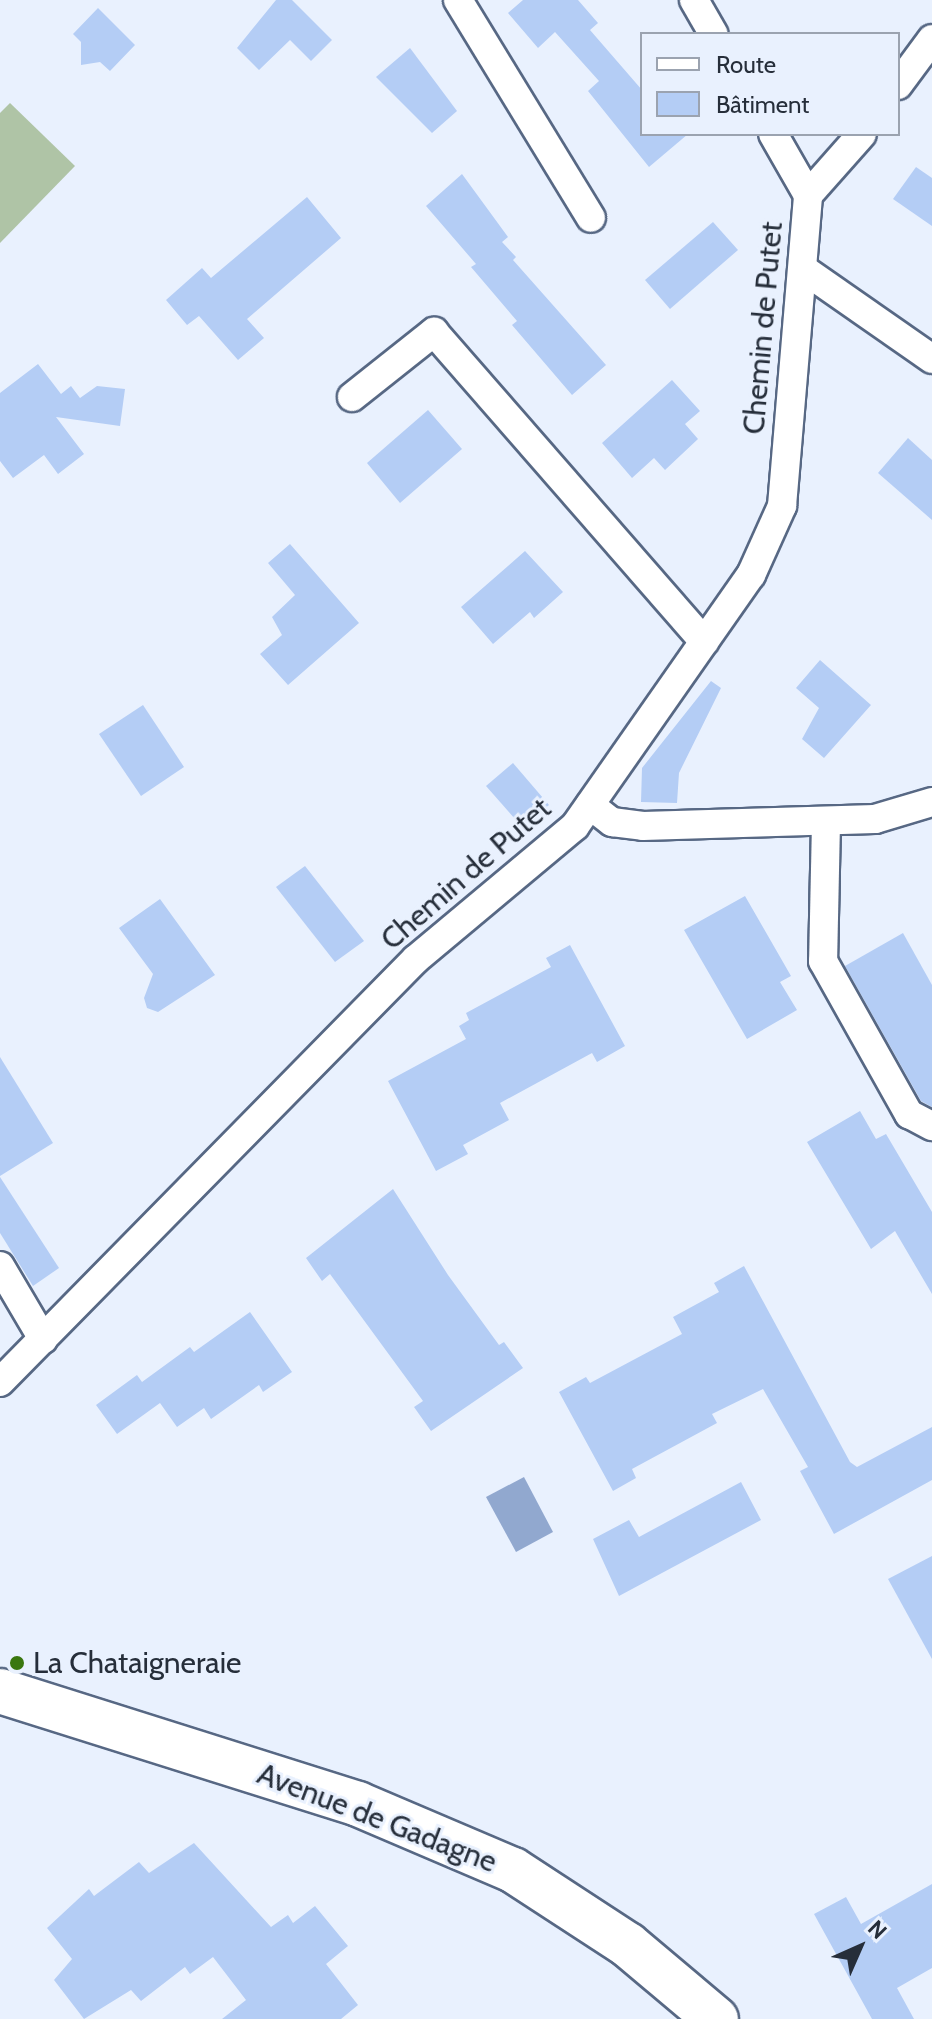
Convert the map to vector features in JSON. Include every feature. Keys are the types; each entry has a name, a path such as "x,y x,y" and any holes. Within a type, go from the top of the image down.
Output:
{"main road":[{"name":"Avenue de Gadagne","path":"0,1691 358,1804 513,1870 628,1945 716,2019"}],"street":[{"path":"458,0 591,218"},
{"path":"694,0 713,32"},
{"path":"900,82 932,39"},
{"name":"Chemin de Putet","path":"0,1382 416,959 575,826 751,575 782,506 808,195 774,136"},
{"path":"808,195 860,136"},
{"path":"803,269 932,359"},
{"path":"352,397 434,332 704,642"},
{"path":"590,805 620,825 875,819 932,802"},
{"path":"826,822 823,961 909,1114 932,1126"},
{"path":"0,1266 43,1339"}],"green space":[{"path":"10,103 75,166 0,243 0,113"}],"water":[{"path":"524,1477 553,1532 516,1552 486,1497"}],"building":[{"path":"276,0 292,0 332,40 311,61 290,40 259,70 237,48"},
{"path":"523,0 578,0 598,23 590,30 640,88 640,136 686,136 649,167 588,91 599,81 555,32 538,48 508,13"},
{"path":"98,8 135,45 110,71 100,62 81,65 81,42 73,34"},
{"path":"410,48 457,111 432,133 376,77"},
{"path":"916,167 932,178 932,226 893,199"},
{"path":"462,174 508,237 502,242 516,257 513,260 606,365 572,395 512,325 517,321 471,267 476,264 426,206"},
{"path":"307,197 341,238 247,319 264,338 238,360 199,316 187,325 166,300 202,268 211,278"},
{"path":"713,222 738,250 670,309 645,280"},
{"path":"38,364 61,394 71,386 80,398 97,386 125,389 120,426 56,417 84,454 58,474 44,455 13,478 0,461 0,393"},
{"path":"672,380 700,411 685,424 698,439 665,470 654,458 632,478 602,443"},
{"path":"428,410 462,449 400,503 367,463"},
{"path":"908,438 932,460 932,520 878,473"},
{"path":"290,544 359,623 288,685 260,654 282,635 272,617 295,595 268,563"},
{"path":"525,551 563,592 534,618 530,612 493,644 461,607"},
{"path":"820,660 871,705 824,758 802,739 819,708 796,688"},
{"path":"711,681 721,688 679,773 677,803 641,802 642,768"},
{"path":"143,705 184,767 141,796 99,734"},
{"path":"513,763 549,805 522,827 486,786"},
{"path":"305,866 364,941 335,962 276,887"},
{"path":"745,896 791,976 780,982 797,1010 747,1039 684,930"},
{"path":"160,899 215,975 158,1012 147,1008 144,998 153,974 119,928"},
{"path":"903,933 932,985 932,1107 921,1101 845,966"},
{"path":"570,945 625,1046 597,1062 592,1053 500,1103 509,1120 463,1145 468,1154 436,1171 388,1081 466,1039 459,1026 469,1020 466,1013 551,967 546,958"},
{"path":"0,1057 53,1143 0,1176"},
{"path":"860,1111 876,1139 886,1134 932,1212 932,1294 895,1231 871,1249 807,1142"},
{"path":"0,1177 59,1268 33,1286 0,1233"},
{"path":"393,1189 448,1275 499,1345 504,1342 523,1368 431,1431 414,1407 423,1401 330,1274 322,1281 306,1258"},
{"path":"744,1266 850,1462 857,1467 932,1427 932,1480 834,1534 800,1471 808,1467 763,1389 712,1414 717,1423 632,1469 636,1478 613,1491 559,1392 586,1377 590,1383 682,1334 673,1317 719,1292 714,1283"},
{"path":"250,1312 292,1372 263,1392 259,1385 211,1419 204,1408 177,1427 160,1403 117,1434 96,1405 137,1375 142,1382 190,1347 194,1352"},
{"path":"741,1482 761,1520 619,1596 593,1539 629,1520 639,1537"},
{"path":"932,1556 932,1659 888,1579"},
{"path":"194,1843 271,1927 288,1915 293,1923 315,1906 348,1946 326,1964 358,2005 341,2019 222,2019 246,2000 213,1957 190,1974 185,1967 141,2001 131,1990 84,2019 54,1980 72,1959 47,1928 89,1889 94,1896 139,1862 149,1873"},
{"path":"932,1884 932,1968 897,1988 914,2019 872,2019 814,1914 846,1897 861,1924"}],"place":[{"name":"La Chataigneraie","path":"17,1663"}]}
